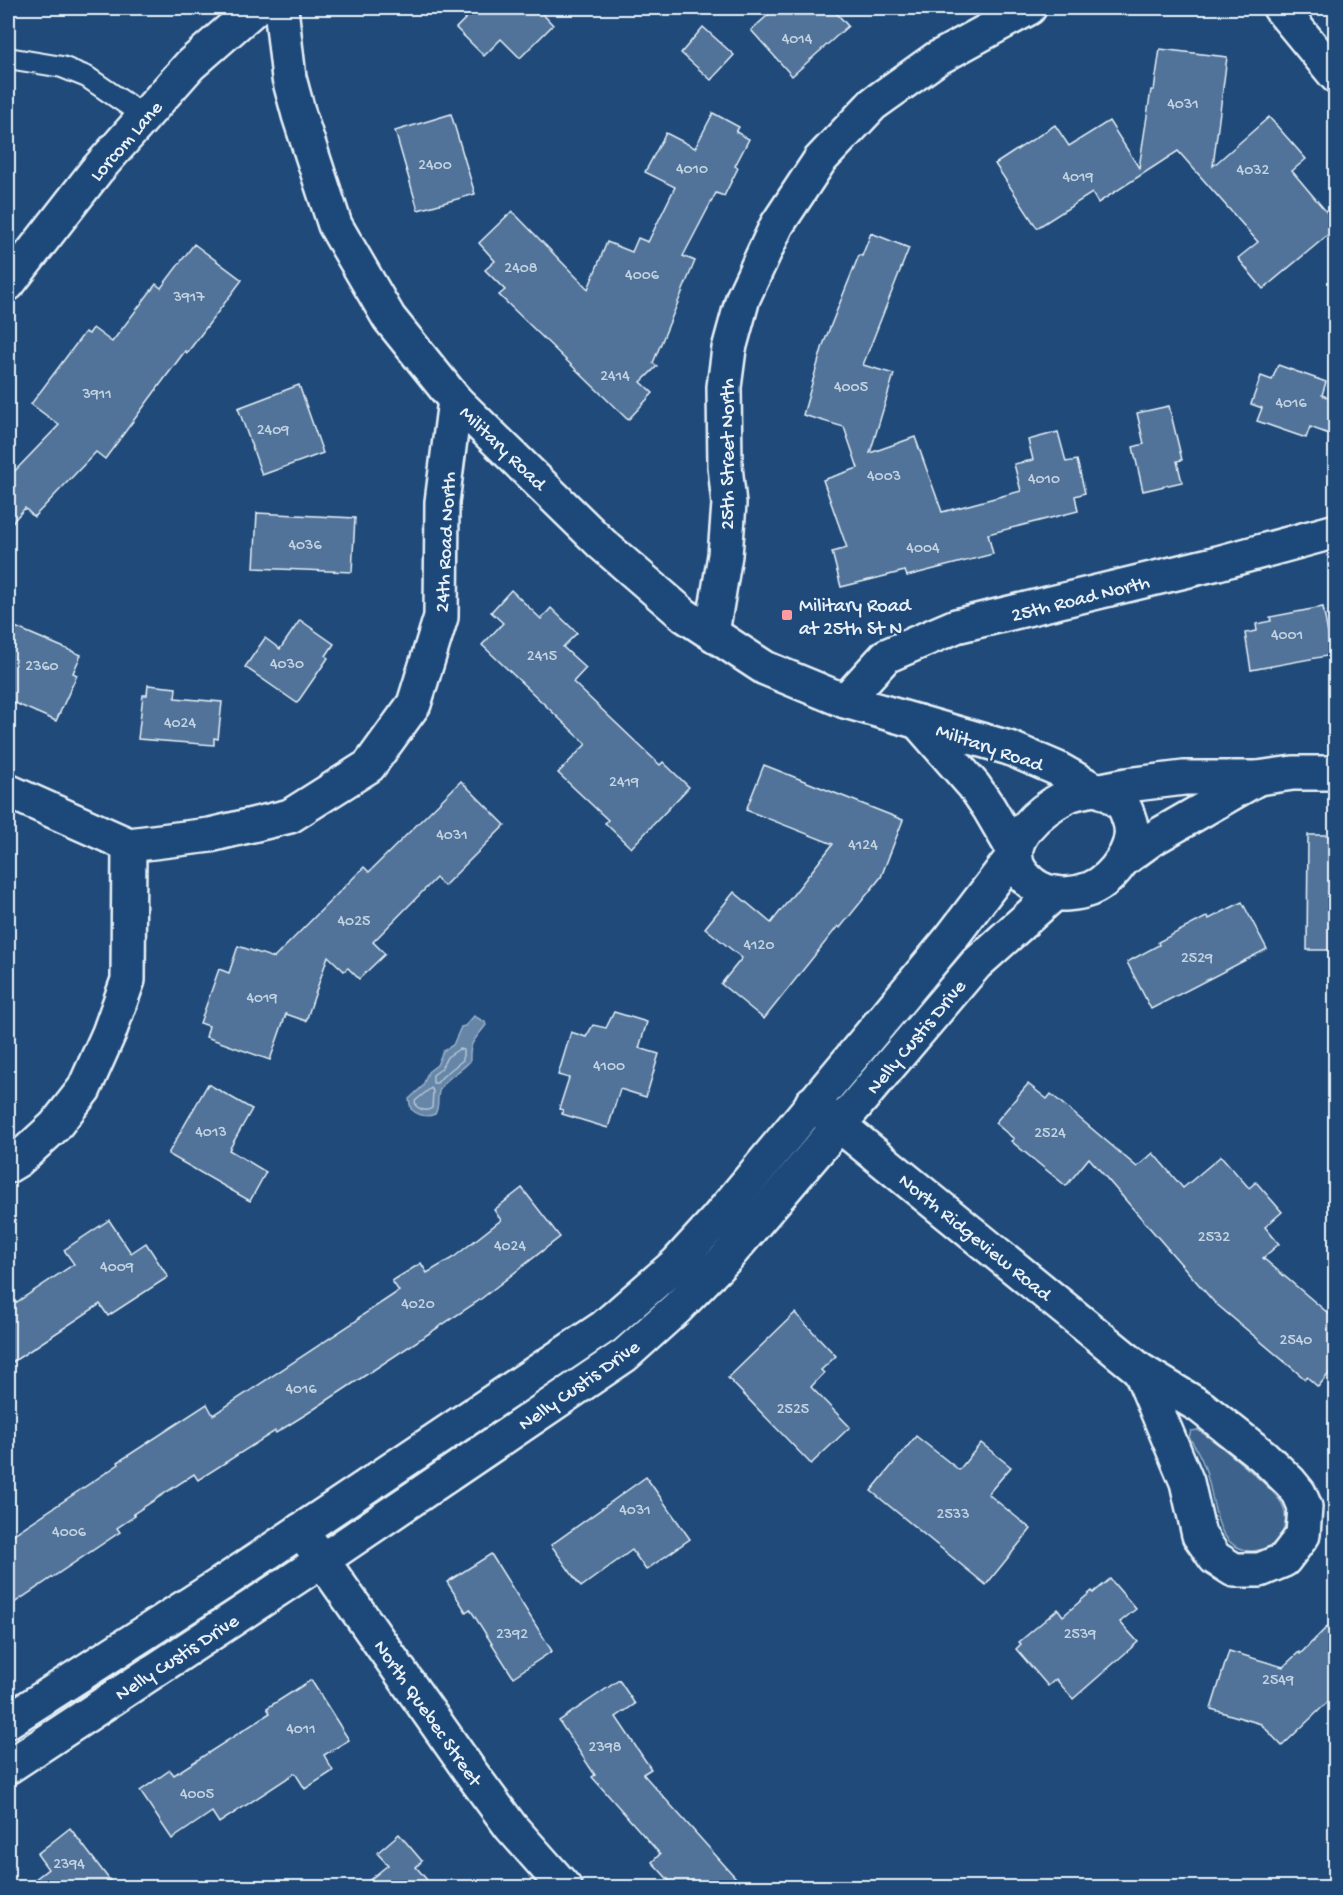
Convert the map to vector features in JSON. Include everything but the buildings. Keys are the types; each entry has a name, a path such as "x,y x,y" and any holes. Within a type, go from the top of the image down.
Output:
{"street":[{"name":"Lorcom Lane","path":"8,284 96,171 144,116 190,65 255,8"},
{"name":"Military Road","path":"280,8 289,78 336,225 389,318 455,400 602,544 684,615 765,668 844,701 1009,748 1098,790"},
{"name":"25th Street North","path":"712,633 725,555 729,504 725,466 724,387 729,349 743,298 777,225 820,160 873,104 936,59 1029,8"},
{"path":"1280,8 1335,76"},
{"name":"24th Road North","path":"129,845 210,835 290,816 369,766 414,704 441,616 442,502 455,400"},
{"name":"25th Road North","path":"844,701 886,656 956,626 1218,563 1335,531"},
{"name":"Military Road","path":"918,722 974,786 1014,853"},
{"path":"1258,778 1152,840 1123,860 1111,874 1092,888 1062,894 1040,889 1032,884 1016,865 1014,853 1021,834 1047,808 1069,795 1184,778 1258,778 1293,773 1335,773"},
{"path":"1098,790 1125,806 1132,825 1131,843 1123,860"},
{"path":"8,791 129,845 128,980 109,1033 84,1089 55,1126 18,1160 8,1166"},
{"name":"Nelly Custis Drive","path":"8,1721 221,1584 604,1327 676,1264 717,1219 951,939 1014,853"},
{"name":"Nelly Custis Drive","path":"8,1767 321,1561 625,1355 677,1308 726,1258 976,964 1055,893"},
{"name":"North Ridgeview Road","path":"812,1103 1140,1370 1201,1407 1263,1456 1299,1493 1305,1507 1303,1535 1284,1560 1260,1570 1234,1570 1215,1558 1199,1535 1187,1482 1140,1370"},
{"path":"604,1327 625,1355"},
{"name":"North Quebec Street","path":"301,1530 468,1770 511,1827 565,1887"}],"lane":[{"path":"8,58 62,67 87,77 144,116"}],"shaded area":[{"path":"573,1371 355,1519 352,1517 354,1512"},
{"path":"1198,1430 1231,1454 1279,1499 1283,1506 1285,1520 1283,1531 1277,1541 1268,1547 1257,1551 1245,1550 1234,1545 1225,1536 1217,1516 1205,1468 1189,1437 1191,1431"},
{"path":"279,1564 279,1571 8,1746 8,1737"}],"water":[{"path":"474,1016 486,1025 472,1045 470,1061 443,1085 439,1092 435,1114 423,1116 417,1113 411,1109 409,1099 423,1086 428,1072 437,1065 443,1051 453,1045 461,1027 465,1026"}],"place":[{"name":"Military Road at 25th St N","path":"787,615"}]}
